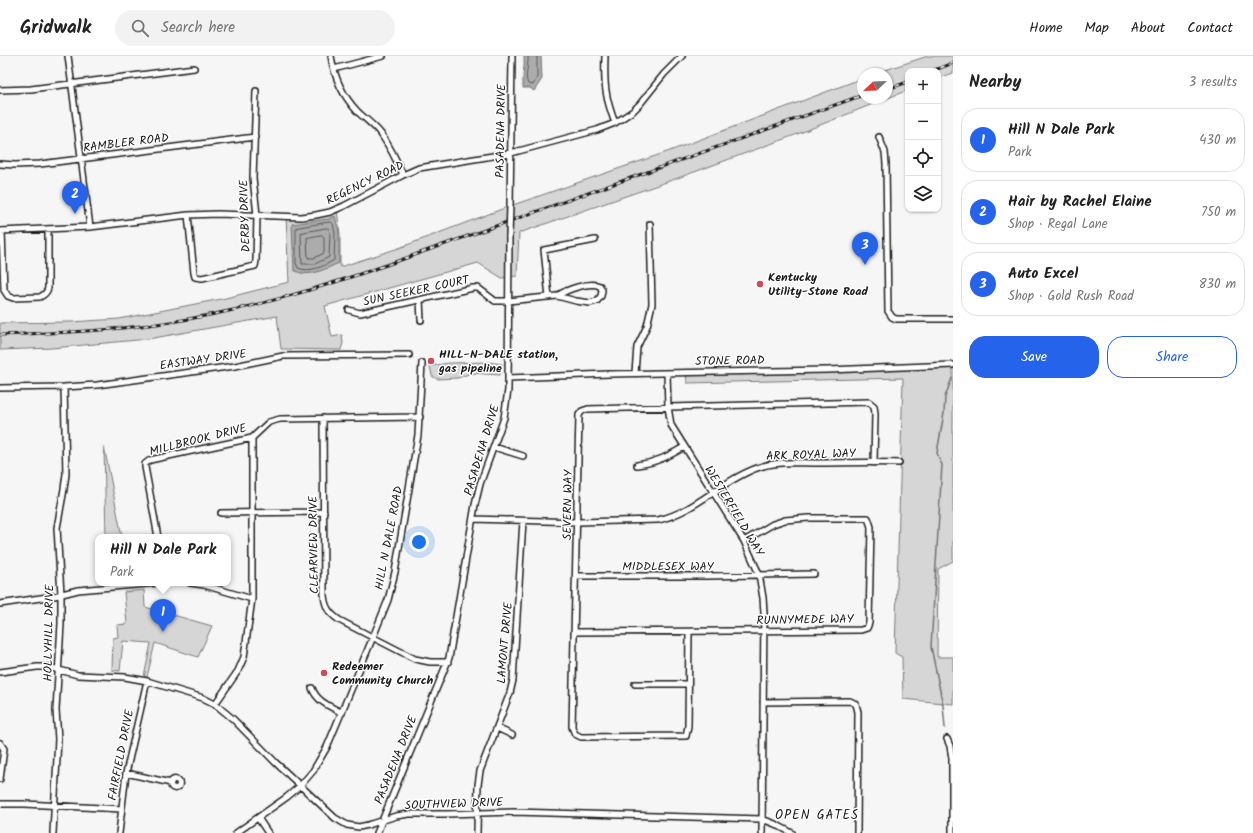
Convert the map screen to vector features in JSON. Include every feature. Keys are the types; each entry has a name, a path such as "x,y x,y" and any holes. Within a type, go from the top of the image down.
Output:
{"street":[{"path":"68,56 90,227"},
{"path":"331,56 334,69 346,96 357,110 380,133 389,146 403,175"},
{"path":"334,69 384,56"},
{"name":"PASADENA DRIVE","path":"377,833 448,662 478,491 505,412 508,378 512,56"},
{"path":"605,56 604,86 606,99 615,123"},
{"name":"REGENCY ROAD","path":"1,231 90,227 188,215 218,214 301,217 316,216 344,206 419,168 511,153 600,129 615,123 625,117 640,104 664,74 682,56"},
{"path":"0,90 18,90 72,84 194,68"},
{"name":"DERBY DRIVE","path":"188,215 195,277 199,278 254,266 256,261 257,215 253,178 256,91"},
{"name":"RAMBLER ROAD","path":"0,164 31,164 255,137"},
{"path":"878,137 885,152 886,164 888,311 892,317 896,319 953,319"},
{"path":"635,373 636,347 647,326 652,304 650,224"},
{"path":"1,231 4,290 8,296 13,298 40,297 44,295 48,288 48,229"},
{"path":"549,297 544,250 595,240"},
{"path":"508,301 557,296 590,303 597,301 601,296 602,290 600,286 591,284 564,291 557,296"},
{"name":"SUN SEEKER COURT","path":"349,310 360,313 473,288 478,288 495,300 508,301"},
{"path":"420,300 421,320"},
{"name":"EASTWAY DRIVE","path":"0,388 97,385 221,368 283,356 409,355"},
{"name":"HILL N DALE ROAD","path":"236,833 288,797 300,786 320,760 342,712 373,637 392,585 416,450 420,417 422,363"},
{"name":"STONE ROAD","path":"508,378 635,373 828,370 953,365"},
{"name":"WESTERFIELD WAY","path":"667,373 668,407 671,425 744,541 759,574 763,598 764,631 762,833"},
{"name":"HOLLYHILL DRIVE","path":"53,833 58,739 56,710 61,624 61,594 56,528 66,482 64,387"},
{"name":"SEVERN WAY","path":"689,632 688,726 686,736 577,736 573,732 579,415 582,411 588,409 869,402 874,406 875,414 874,462"},
{"name":"MILLBROOK DRIVE","path":"157,534 144,467 147,461 252,438 264,426 274,420 289,418 420,417"},
{"name":"CLEARVIEW DRIVE","path":"323,418 324,595 326,606 332,615 339,620 415,659 430,662 448,662"},
{"path":"215,704 238,671 244,657 252,599 252,438"},
{"path":"494,446 522,456"},
{"path":"637,465 646,464 665,458 684,447"},
{"name":"ARK ROYAL WAY","path":"473,519 578,522 648,521 667,518 685,510 743,474 769,465 792,463 899,463"},
{"path":"221,513 324,512"},
{"name":"RUNNYMEDE WAY","path":"575,632 861,630 867,628 871,522 868,518 793,519 773,524 744,541"},
{"name":"LAMONT DRIVE","path":"478,833 480,772 510,694 513,680 523,521"},
{"name":"MIDDLESEX WAY","path":"576,576 814,574"},
{"path":"0,604 78,590 124,586"},
{"path":"207,586 252,599"},
{"name":"SOUTHVIEW DRIVE","path":"0,672 37,667 59,670 78,675 125,677 147,681 198,696 215,704 233,719 276,764 335,818 347,825 364,826 409,814 514,812 762,819 792,833"},
{"name":"FAIRFIELD DRIVE","path":"119,833 126,773 147,681"},
{"path":"635,684 688,684"},
{"path":"312,688 314,694 319,700 342,712"},
{"path":"763,702 850,701 856,704 858,712 857,833"},
{"path":"497,728 512,735"},
{"path":"947,739 952,758 952,833"},
{"path":"0,743 4,749 0,779"},
{"path":"126,773 171,783"},
{"path":"0,804 121,809"},
{"path":"258,818 268,833"}],"shaded area":[{"path":"928,56 953,56 953,73 941,77 941,68 905,68 905,91 893,96 893,68 891,68"},
{"path":"857,80 857,104 873,104 795,135 678,178 519,233 517,276 502,278 478,263 325,306 332,337 342,335 343,343 341,350 281,349 277,316 148,339 52,348 0,350 0,323 70,322 119,319 226,298 289,282 286,216 301,217 337,210 340,234 340,267 399,248 510,206 667,152"},
{"path":"488,362 502,364 500,375 471,373 458,378 437,379 432,376 430,366 449,363"},
{"path":"953,365 953,561 938,569 937,657 953,657 953,704 903,699 902,657 895,653 903,378 687,383 686,372"},
{"path":"104,446 121,534 106,534"},
{"path":"144,590 145,607 212,626 198,657 155,643 147,677 144,677 151,643 123,641 120,671 112,670 113,638 118,637 117,625 127,624 124,592"}],"water":[{"path":"524,56 541,56 542,79 534,91 530,88 523,88"},
{"path":"335,216 339,232 339,263 316,272 305,274 294,270 292,224 328,219"}],"waterway":[{"path":"945,728 943,705 931,647 942,465 937,453 944,413 945,397 952,378"}],"railway":[{"path":"940,68 953,63"},
{"path":"893,87 905,83"},
{"path":"0,335 143,326 194,318 252,306 281,298 395,262 857,97"}],"place":[{"name":"Hair by Rachel Elaine","path":"75,214"},
{"name":"Auto Excel","path":"865,265"},
{"name":"Kentucky Utility-Stone Road","path":"760,284"},
{"name":"HILL-N-DALE station, gas pipeline","path":"431,361"},
{"name":"Hill N Dale Park","path":"163,632"},
{"name":"Redeemer Community Church","path":"324,673"}],"district":[{"name":"OPEN GATES","path":"817,815"}]}
